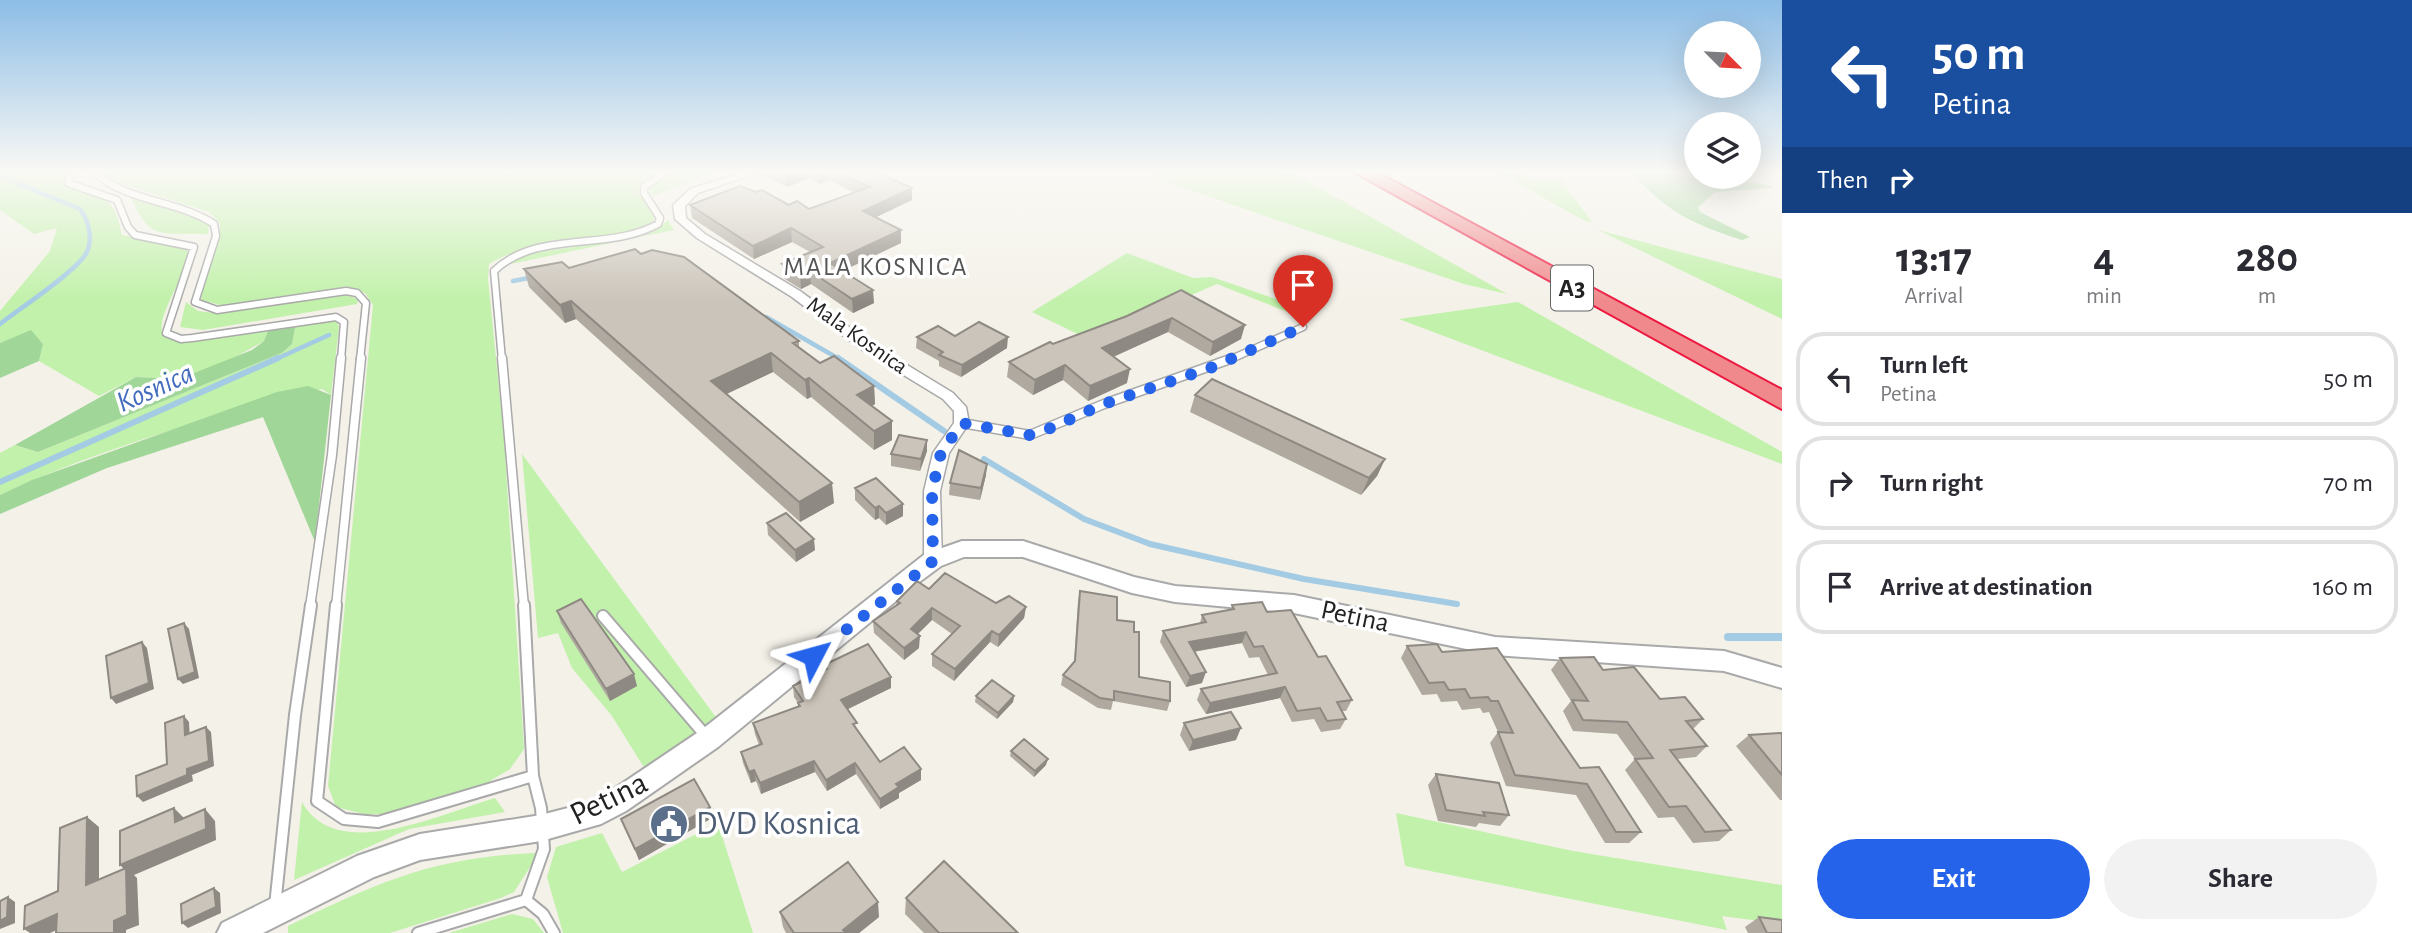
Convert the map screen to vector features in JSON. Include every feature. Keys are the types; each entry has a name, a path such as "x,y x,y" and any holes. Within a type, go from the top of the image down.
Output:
{"highway":[{"name":"A3","path":"1443,216 1782,401"},
{"name":"A3","path":"1470,216 1782,381"}],"street":[{"name":"Mala Kosnica","path":"681,216 701,236 796,294 866,346 948,396 961,410 962,423"},
{"path":"933,561 932,491 941,453 962,423"},
{"name":"Petina","path":"232,933 275,909 367,866 420,847 541,828 591,815 617,802 709,739 933,561 962,549 1000,546 1023,549 1064,560 1132,585 1175,594 1294,604 1495,646 1724,661 1782,678"}],"lane":[{"path":"123,216 128,228 138,236 178,241 194,247 167,323 166,333 171,336 192,338 324,317 336,317 344,322 332,455 295,715 274,892 275,909"},
{"path":"200,216 214,224 216,236 195,302 205,308 217,310 346,291 357,293 366,303 317,801 332,815 352,824 378,822 533,776"},
{"path":"526,900 544,849 541,808 533,776 526,630 494,271 499,263 517,254 640,234 651,230 660,218 658,216"},
{"path":"962,423 1030,435 1104,404 1210,368 1303,327"},
{"path":"603,616 709,739"},
{"path":"418,933 489,909 526,900 536,906 553,927 554,933"}],"green space":[{"path":"8,216 117,216 122,235 186,246 185,267 163,317 164,337 178,340 270,326 264,341 228,361 179,379 136,377 99,396 39,361 43,344 31,331 0,343 0,311 50,251 57,228 34,234"},
{"path":"141,216 194,216 209,226 208,234 158,232"},
{"path":"213,216 655,216 650,226 630,232 527,249 489,264 488,279 504,438 524,749 510,769 485,784 384,814 364,814 336,807 328,786 373,305 365,293 354,289 224,306 201,300 220,223"},
{"path":"1264,216 1368,216 1507,294 1464,284"},
{"path":"1575,216 1587,216 1592,222"},
{"path":"1682,216 1707,216 1750,237 1742,240"},
{"path":"668,220 674,230 501,266 520,255 644,236"},
{"path":"1598,230 1782,279 1782,319"},
{"path":"1127,253 1193,278 1212,277 1305,309 1295,315 1217,284 1088,339 1032,312"},
{"path":"343,294 358,299 357,304 203,330 180,327 186,302 198,311 214,313"},
{"path":"1518,302 1782,452 1782,464 1399,319"},
{"path":"330,320 337,322 339,327 331,395 322,389 199,422 118,447 0,495 0,453 15,445 38,452 282,353 292,344 296,323"},
{"path":"296,323 292,344 282,353 38,452 15,445 136,377 179,379 252,350 264,341 270,326"},
{"path":"31,330 43,344 39,361 0,378 0,343"},
{"path":"308,386 331,395 315,542 263,417 107,468 0,514 0,495 32,480 277,392"},
{"path":"522,454 718,720 645,769 612,716 572,668 558,633 538,638"},
{"path":"495,798 505,812 409,829 294,880 302,802 318,821 339,830 364,832 420,822"},
{"path":"1396,813 1573,851 1782,885 1782,924 1722,916 1727,930 1405,866"},
{"path":"718,823 753,933 563,933 547,877 556,847 602,833 622,872"},
{"path":"539,853 514,892 501,898 390,933 288,933 288,926 351,896 409,874 469,859"},
{"path":"512,914 533,919 544,933 449,933"}],"building":[{"path":"706,216 872,216 901,230 830,263 873,290 852,299 810,271 800,275 782,264 823,247 791,228 753,246"},
{"path":"635,249 641,254 652,250 684,257 799,341 793,343 820,363 834,356 874,386 857,395 892,421 874,431 809,378 805,380 771,353 711,381 832,483 799,502 571,301 560,305 524,269 562,262 569,268"},
{"path":"1181,290 1245,325 1213,342 1172,318 1102,348 1130,369 1090,386 1065,365 1035,380 1009,362 1050,342 1053,344 1127,316"},
{"path":"979,322 1008,337 962,365 939,355 943,352 917,337 938,326 955,336"},
{"path":"1212,379 1385,459 1369,478 1195,395"},
{"path":"899,435 927,440 921,459 891,454"},
{"path":"959,450 987,464 981,488 950,483"},
{"path":"876,478 903,504 886,513 879,506 875,508 855,488"},
{"path":"786,513 814,539 795,550 767,523"},
{"path":"945,573 996,603 1009,596 1026,607 999,635 992,631 955,669 932,654 960,626 932,608 911,629 920,636 904,648 873,621 900,603 897,601 917,581 929,589"},
{"path":"1080,591 1117,597 1117,620 1134,622 1134,632 1139,632 1139,677 1170,682 1170,701 1114,691 1114,700 1100,698 1063,675 1075,661"},
{"path":"581,599 634,674 606,689 557,611"},
{"path":"1262,602 1267,612 1291,610 1318,657 1326,656 1352,700 1337,702 1346,719 1327,721 1320,708 1297,711 1285,687 1210,703 1201,689 1277,673 1263,646 1254,647 1246,632 1189,642 1206,672 1190,676 1163,631 1206,622 1202,615 1234,609 1232,605"},
{"path":"184,623 195,672 178,679 168,629"},
{"path":"142,642 149,683 111,698 106,656"},
{"path":"868,644 891,677 841,700 857,723 853,724 880,762 904,747 921,769 896,784 899,787 880,799 855,763 826,780 814,761 760,783 754,770 749,772 741,752 762,744 753,723 800,706 798,703 803,701 793,686 827,669 824,665"},
{"path":"1437,644 1442,652 1497,648 1580,768 1599,767 1641,832 1616,832 1587,784 1515,775 1498,732 1513,733 1498,701 1491,701 1488,697 1470,698 1465,689 1449,690 1444,682 1429,683 1407,646"},
{"path":"1594,657 1603,670 1634,667 1660,699 1685,697 1703,719 1686,721 1707,746 1670,750 1731,830 1705,832 1686,806 1669,807 1635,759 1653,758 1627,722 1583,720 1572,700 1588,701 1560,658"},
{"path":"992,680 1014,696 998,713 976,696"},
{"path":"1231,712 1241,728 1193,740 1184,723"},
{"path":"184,716 185,735 206,727 209,761 187,769 187,775 137,796 136,776 167,764 165,723"},
{"path":"1782,733 1782,775 1749,735"},
{"path":"1024,739 1048,759 1035,771 1011,751"},
{"path":"1436,774 1499,783 1509,815 1483,812 1485,816 1446,810"},
{"name":"DVD Kosnica","path":"694,779 710,807 635,849 621,819"},
{"path":"174,808 175,822 205,809 206,829 120,865 120,831"},
{"path":"87,817 86,885 126,868 127,915 114,921 114,933 56,933 57,914 24,929 25,906 58,891 60,828"},
{"path":"944,861 1018,933 939,933 906,898"},
{"path":"848,862 878,902 843,930 846,933 794,933 780,912"},
{"path":"214,888 216,907 182,923 181,904"},
{"path":"8,897 7,917 0,921 0,901"},
{"path":"1759,917 1782,920 1782,933 1767,933"}],"waterway":[{"name":"Kosnica","path":"0,324 54,284 82,259 90,240 84,216"},
{"path":"513,281 534,277"},
{"path":"766,317 840,360"},
{"name":"Kosnica","path":"274,360 329,335"},
{"name":"Kosnica","path":"0,482 278,358"},
{"path":"840,360 944,431"},
{"path":"984,459 1084,519 1150,544 1304,579 1457,604"},
{"path":"1728,637 1782,637"}],"place":[{"name":"DVD Kosnica","path":"669,824"}],"district":[{"name":"MALA KOSNICA","path":"876,267"}],"route":[{"path":"813,656 933,561 930,523 932,491 941,453 962,423 1030,435 1104,404 1210,368 1303,327"}]}
